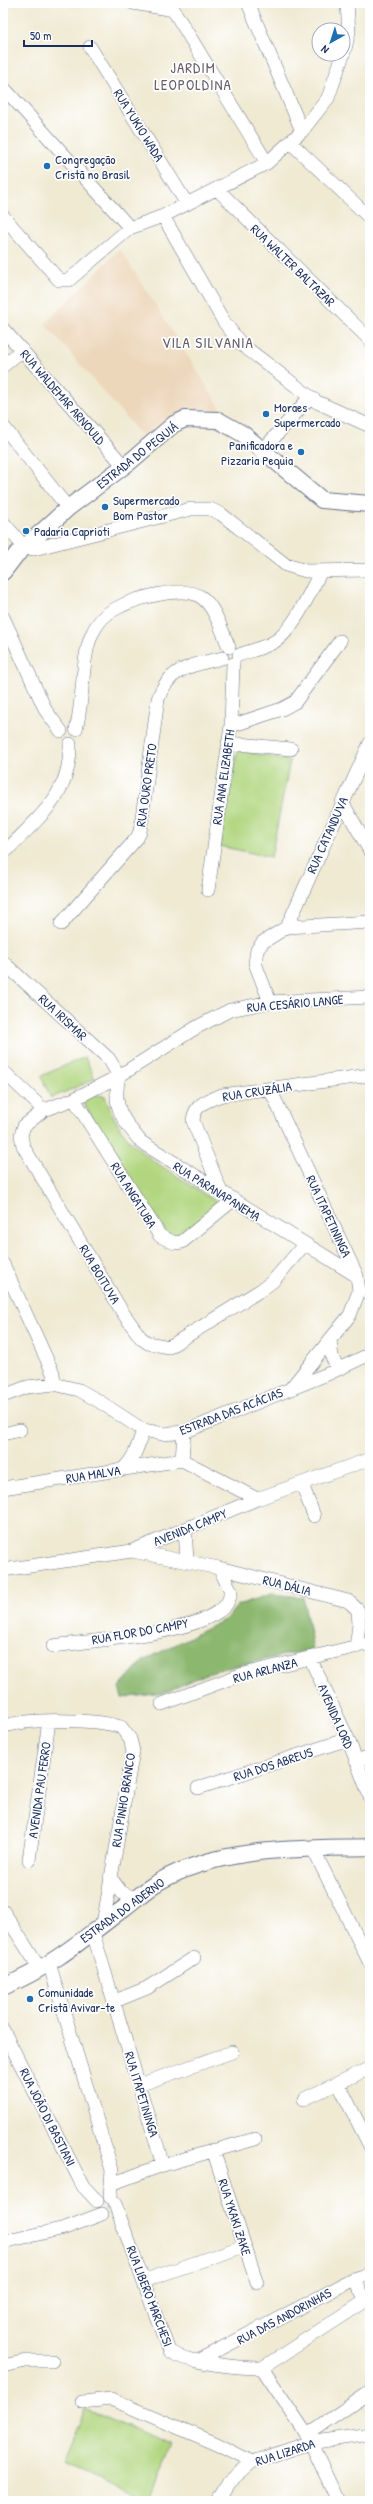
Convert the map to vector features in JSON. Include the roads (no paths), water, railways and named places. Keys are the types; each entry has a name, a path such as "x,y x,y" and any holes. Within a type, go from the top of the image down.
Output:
{"main road":[{"name":"ESTRADA DO PEQUIÁ","path":"3,572 16,555 68,508 124,466 174,424 185,419 218,420 243,434 322,500 370,504"},
{"name":"ESTRADA DO ADERNO","path":"3,1987 45,1966 98,1929 136,1899 172,1875 214,1860 278,1850 370,1847"}],"street":[{"path":"133,3 171,6 267,163"},
{"path":"248,3 302,131"},
{"path":"3,216 59,280 69,280 130,228 163,216 267,163 291,143 328,98 349,32 347,3"},
{"name":"RUA YUKIO WADA","path":"90,47 187,204"},
{"path":"3,87 130,228"},
{"path":"291,143 370,218"},
{"name":"RUA WALTER BALTAZAR","path":"217,189 370,340"},
{"path":"163,216 224,322 241,344 310,397 339,414 370,426"},
{"name":"RUA WALDEMAR ARNOULD","path":"3,329 124,466"},
{"path":"3,366 22,350"},
{"path":"263,450 310,397"},
{"path":"3,426 68,508"},
{"path":"3,522 25,548 56,543 191,509 210,509 221,514 286,565 306,571 370,570"},
{"name":"RUA OURO PRETO","path":"61,924 137,838 158,699 164,685 177,671 268,645 280,638 291,625 321,571"},
{"path":"76,729 82,709 88,645 102,618 116,608 133,601 183,590 195,594 202,597 208,604 230,656"},
{"path":"3,617 46,711 61,731 62,740 70,744"},
{"path":"230,726 282,709 295,702 340,641"},
{"name":"RUA ANA ELIZABETH","path":"208,890 230,726 230,656"},
{"path":"61,731 68,726 76,729 79,734 77,740 70,744"},
{"path":"228,743 291,749"},
{"name":"RUA CATANDUVA","path":"287,927 342,802 370,743"},
{"path":"3,854 61,791 70,767 70,744"},
{"path":"342,802 370,851"},
{"path":"270,1002 260,980 255,956 263,942 287,927 370,922"},
{"name":"RUA IRISMAR","path":"3,962 108,1060 119,1076"},
{"name":"RUA CESÁRIO LANGE","path":"119,1076 197,1027 220,1015 249,1005 270,1002 370,997"},
{"path":"3,1071 44,1110"},
{"name":"RUA CRUZÁLIA","path":"221,1192 193,1121 195,1111 199,1106 210,1099 222,1096 370,1075"},
{"name":"RUA BOITUVA","path":"119,1076 74,1099 44,1110 24,1126 21,1135 23,1146 123,1313 141,1338 148,1344 169,1347 236,1307 273,1281 304,1245"},
{"name":"RUA PARANAPANEMA","path":"119,1076 115,1094 117,1107 128,1126 141,1142 304,1245 357,1276"},
{"name":"RUA ITAPETININGA","path":"270,1089 357,1276 359,1291 355,1306 330,1341 291,1388"},
{"name":"RUA ANGATUBA","path":"74,1099 160,1236 175,1243 182,1242 233,1200"},
{"path":"190,1174 206,1156"},
{"path":"3,1264 53,1373 54,1384"},
{"path":"330,1341 332,1357 338,1370"},
{"name":"ESTRADA DAS ACÁCIAS","path":"3,1396 27,1387 54,1384 79,1390 98,1400 143,1430 164,1434 184,1432 338,1370 370,1354"},
{"path":"3,1434 20,1430"},
{"path":"122,1470 130,1462 136,1452 143,1430"},
{"path":"184,1432 182,1460 257,1499"},
{"name":"AVENIDA CAMPY","path":"3,1570 132,1550 257,1499 370,1459"},
{"name":"RUA MALVA","path":"3,1488 182,1460"},
{"path":"302,1484 314,1516"},
{"path":"185,1529 187,1561"},
{"name":"RUA DÁLIA","path":"132,1550 219,1568 339,1597 354,1604 359,1617 356,1646"},
{"name":"RUA FLOR DO CAMPY","path":"53,1646 183,1626 206,1618 225,1607 231,1591 219,1568"},
{"name":"RUA ARLANZA","path":"162,1704 240,1675 370,1643"},
{"name":"AVENIDA LORD","path":"310,1658 348,1739 370,1797"},
{"name":"RUA PINHO BRANCO","path":"3,1727 15,1722 49,1721 114,1725 126,1731 130,1738 132,1751 110,1877 98,1929"},
{"name":"AVENIDA PAU FERRO","path":"29,1860 49,1721"},
{"name":"RUA DOS ABREUS","path":"198,1788 348,1739"},
{"path":"356,1761 370,1756"},
{"path":"313,1849 370,1963"},
{"path":"110,1877 121,1892 136,1899"},
{"name":"RUA LIBERO MARCHESI","path":"3,1911 45,1966 112,2170 112,2195 169,2351 181,2357 245,2368 262,2368"},
{"name":"RUA ITAPETININGA","path":"98,1929 115,2001 163,2165"},
{"path":"115,2001 146,1988 194,1958"},
{"name":"RUA JOÃO DI BASTIANI","path":"3,2030 83,2186 97,2201"},
{"path":"139,2084 232,2052"},
{"path":"304,2099 370,2068"},
{"path":"338,2083 370,2146"},
{"path":"102,2214 97,2210 97,2201 102,2197 112,2195 163,2165 255,2139"},
{"name":"RUA YKAKI ZAKE","path":"213,2150 257,2283"},
{"path":"3,2242 66,2228 102,2214 113,2212 112,2195"},
{"path":"144,2281 244,2246"},
{"name":"RUA DAS ANDORINHAS","path":"199,2360 354,2279 370,2274"},
{"path":"338,2501 308,2439 262,2368 368,2300 354,2279"},
{"path":"3,2366 26,2361 52,2361"},
{"path":"308,2439 370,2392"},
{"path":"82,2402 111,2399 217,2444 252,2462"},
{"name":"RUA LIZARDA","path":"217,2501 229,2482 252,2462 308,2439 370,2434"}],"place":[{"name":"Congregação Cristã no Brasil","path":"47,166"},
{"name":"Moraes Supermercado","path":"266,414"},
{"name":"Panificadora e Pizzaria Pequia","path":"301,452"},
{"name":"Supermercado Bom Pastor","path":"105,507"},
{"name":"Padaria Caprioti","path":"26,531"},
{"name":"Comunidade Cristã Avivar-te","path":"30,1999"}],"district":[{"name":"JARDIM LEOPOLDINA","path":"193,76"},
{"name":"VILA SILVANIA","path":"208,342"}]}
